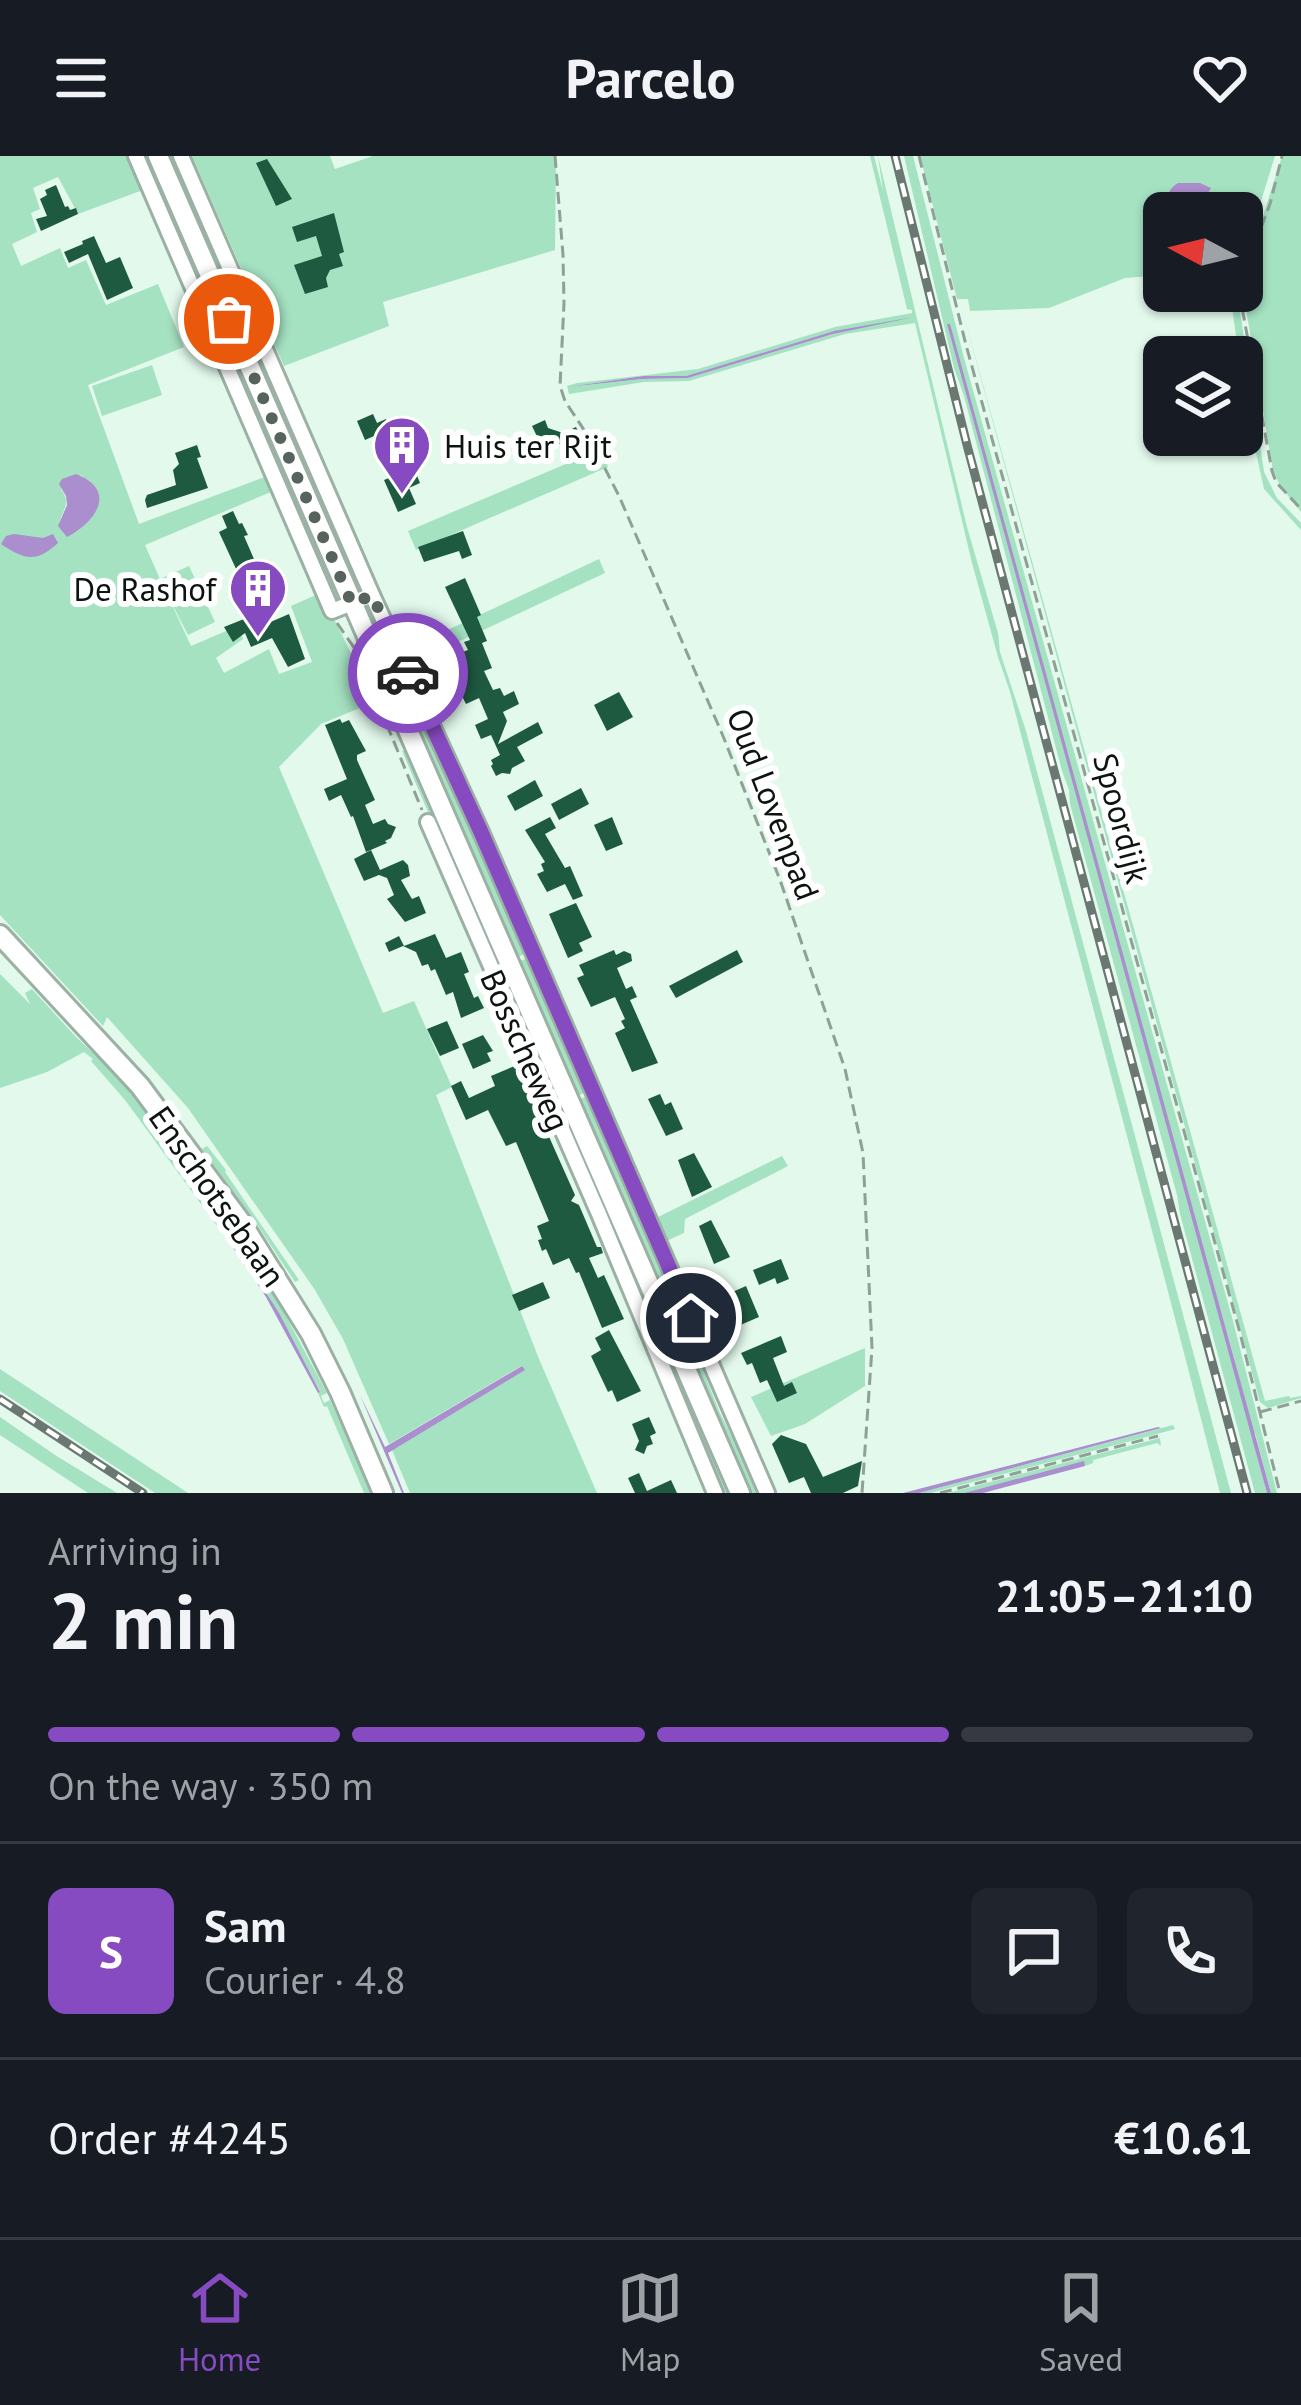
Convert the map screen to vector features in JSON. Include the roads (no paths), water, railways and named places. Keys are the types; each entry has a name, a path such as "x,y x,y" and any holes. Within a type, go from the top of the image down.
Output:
{"main road":[{"name":"Bosscheweg","path":"158,156 740,1493"},
{"name":"Enschotsebaan","path":"0,935 140,1086 241,1222 311,1334 383,1493"}],"street":[{"path":"136,156 332,611 372,595"},
{"name":"Bosscheweg","path":"181,156 767,1493"},
{"name":"Bosscheweg","path":"428,822 715,1493"},
{"path":"484,955 504,947"}],"railway":[{"path":"895,156 967,445 1247,1493"},
{"path":"0,1399 143,1493"}],"place":[{"name":"Huis ter Rijt","path":"402,496"},
{"name":"De Rashof","path":"258,639"}]}
